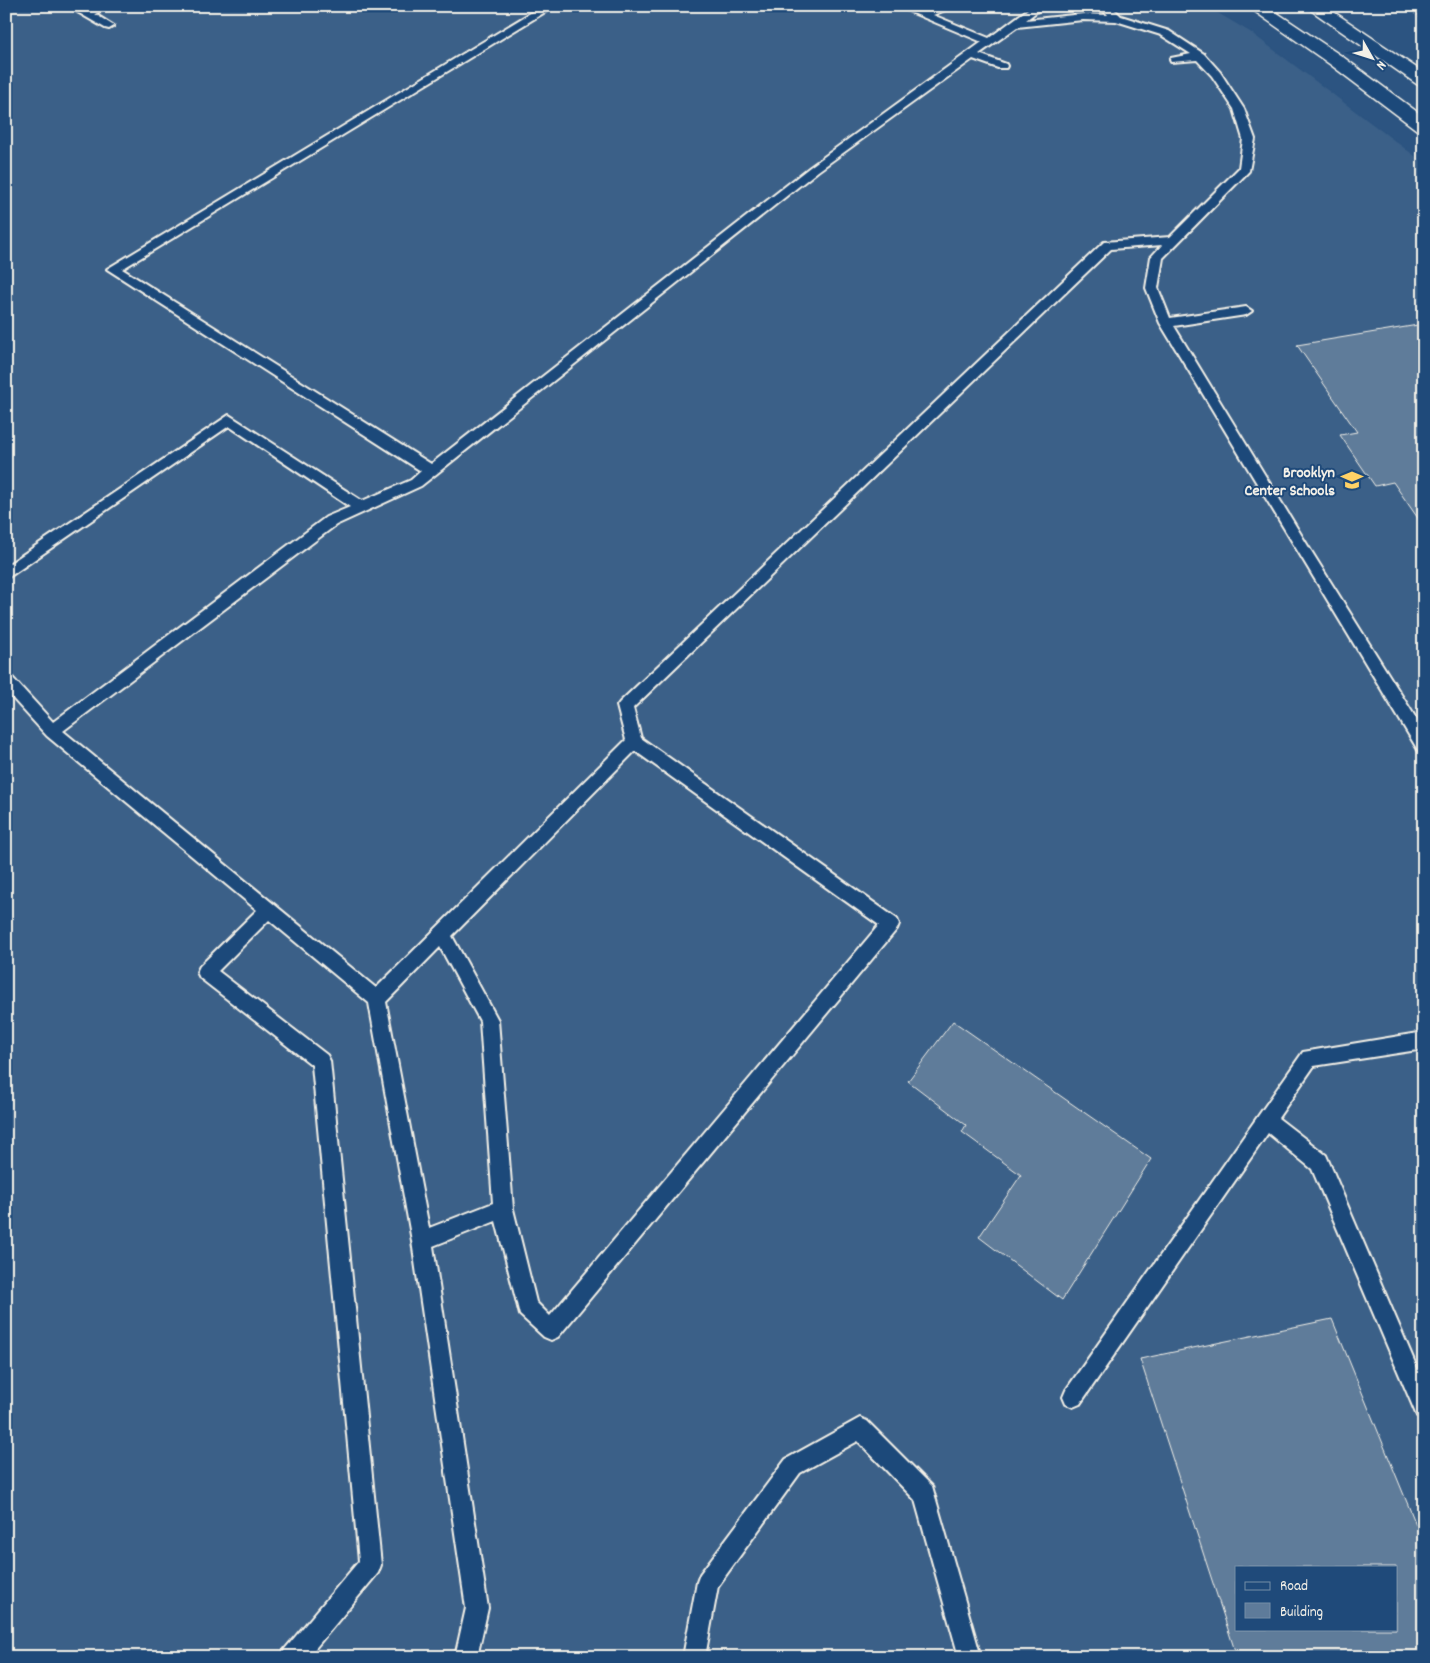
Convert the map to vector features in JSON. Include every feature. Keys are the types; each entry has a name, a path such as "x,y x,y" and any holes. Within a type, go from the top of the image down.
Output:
{"street":[{"path":"1255,6 1336,61 1424,126"},
{"path":"1313,6 1424,81"}],"lane":[{"path":"72,6 109,26"},
{"path":"87,14 104,6"},
{"path":"431,471 113,269 550,6"},
{"path":"901,6 990,42"},
{"path":"924,15 950,6"},
{"path":"52,731 331,521 416,482 431,471 814,169 1039,6"},
{"path":"1105,6 1117,18"},
{"path":"1016,24 1082,17 1117,18 1165,33 1200,56 1216,74 1239,110 1249,139 1245,169 1157,258 1152,288 1166,323 1303,550 1424,744"},
{"path":"971,55 1002,66"},
{"path":"1175,60 1200,56"},
{"path":"442,934 489,1020 503,1208 527,1308 551,1330 891,924 634,742 625,706 1108,245 1173,241"},
{"path":"1166,323 1246,311"},
{"path":"6,574 230,420 361,507"},
{"path":"6,680 52,731 377,999 422,1241 477,1608 466,1657"},
{"path":"377,999 634,742"},
{"path":"269,909 206,972 321,1061 370,1565 293,1657"},
{"path":"1073,1397 1309,1058 1424,1040"},
{"path":"1266,1120 1319,1162 1424,1409"},
{"path":"422,1241 503,1208"},
{"path":"694,1657 708,1582 793,1466 860,1428 924,1494 970,1657"}],"path":[{"path":"1405,6 1424,20"}],"shaded area":[{"path":"6,6 1206,6 1250,32 1424,163 1424,1657 6,1657"}],"building":[{"path":"1424,324 1424,527 1393,482 1375,486 1340,435 1357,432 1297,345"},
{"path":"953,1021 1151,1159 1062,1300 979,1237 1021,1175 962,1132 966,1125 908,1081"},
{"path":"1332,1319 1424,1544 1424,1655 1237,1657 1140,1359"}],"place":[{"name":"Brooklyn Center Schools","path":"1352,480"}]}
